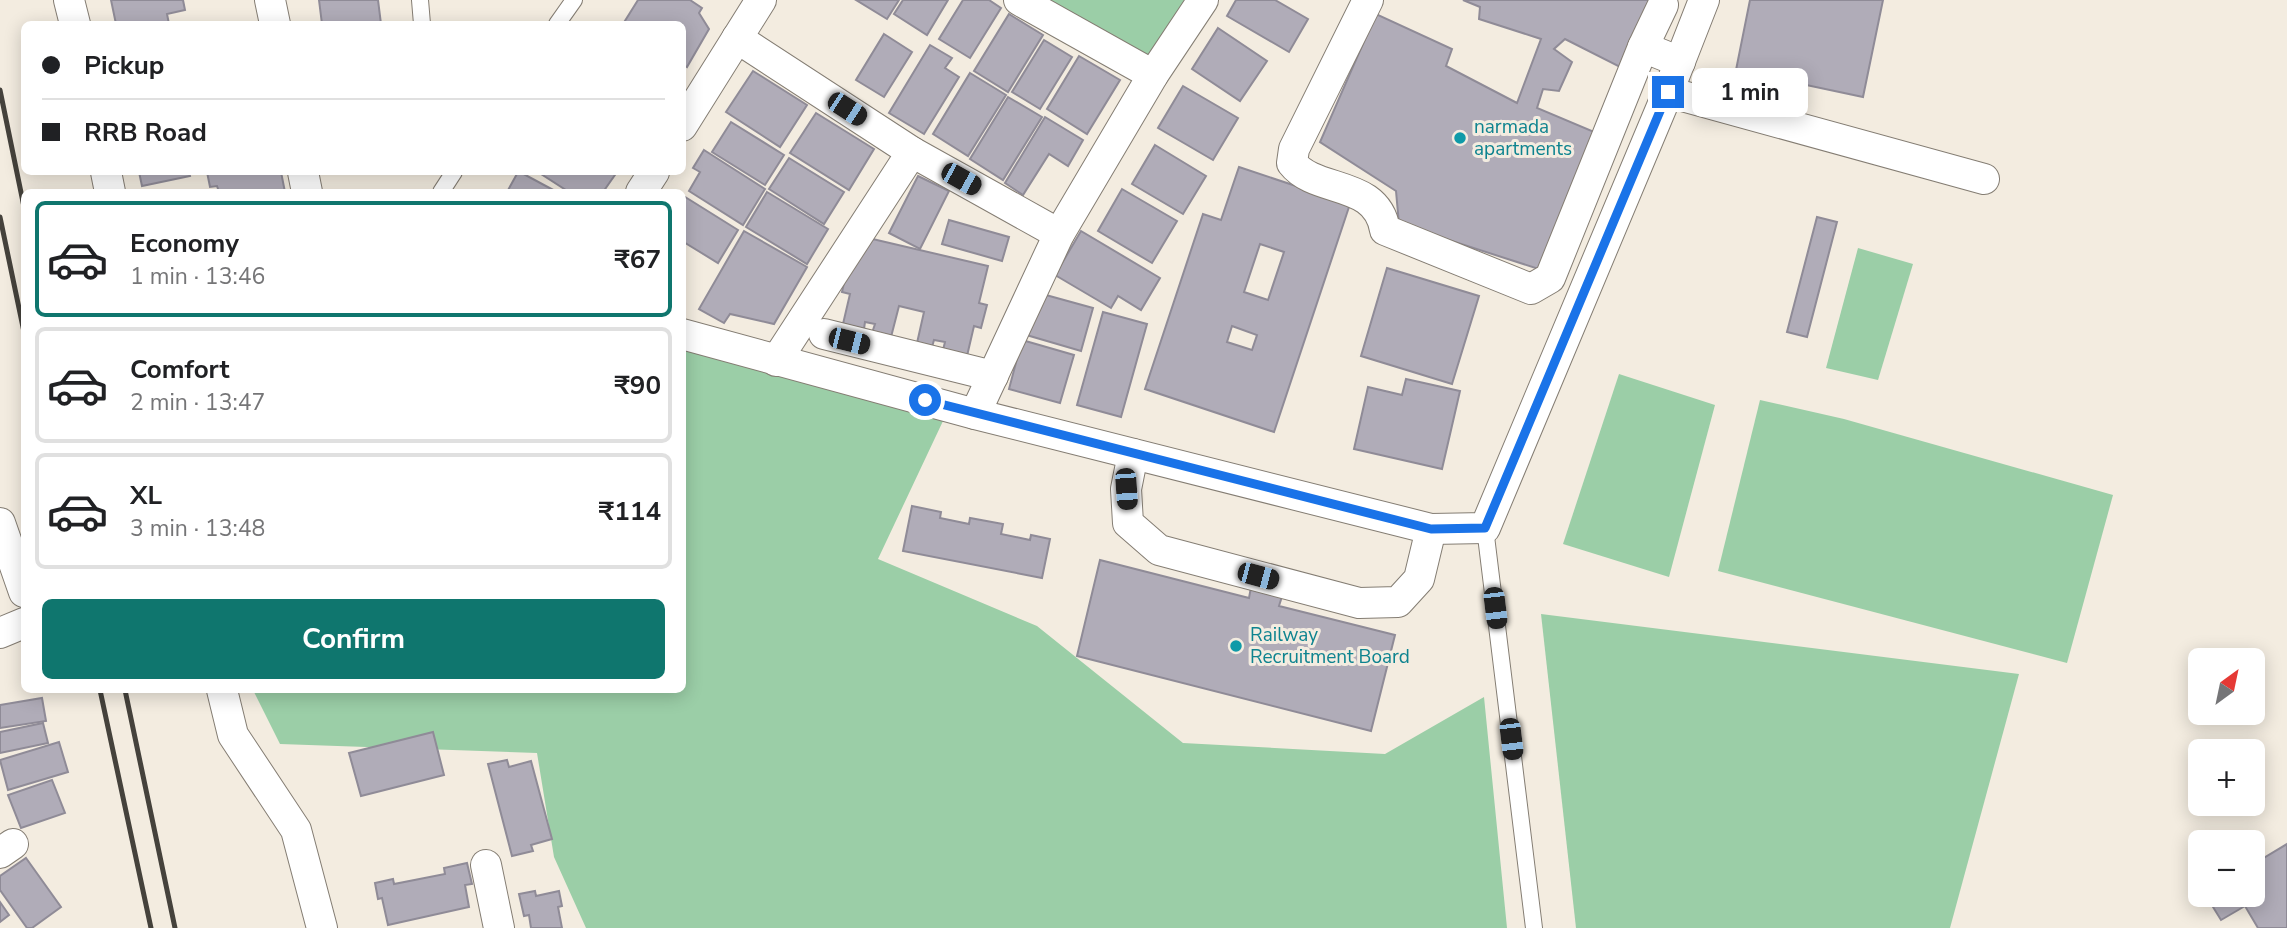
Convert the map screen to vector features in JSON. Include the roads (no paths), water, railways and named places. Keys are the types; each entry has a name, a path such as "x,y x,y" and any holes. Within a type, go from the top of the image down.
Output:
{"street":[{"path":"69,0 74,21"},
{"path":"270,0 274,21"},
{"path":"686,119 761,0"},
{"path":"1019,0 1153,75"},
{"path":"985,374 1059,234 1153,75 1203,0"},
{"path":"686,335 975,414 1431,529 1485,528 1700,10 1664,3 1643,47 1550,278 1531,289 1385,230 1377,207 1348,189 1299,173 1292,163 1294,149 1368,0"},
{"path":"737,38 912,152 1059,234"},
{"path":"1643,47 1680,62"},
{"path":"1668,92 1984,179"},
{"path":"776,361 912,152"},
{"path":"975,414 985,374 1021,269"},
{"path":"824,334 985,374"},
{"path":"1133,454 1126,489 1128,523 1159,550 1359,603 1398,602 1419,579 1431,529"},
{"path":"0,523 21,583"},
{"path":"0,633 21,624"},
{"path":"223,693 233,736 296,830 322,928"},
{"path":"486,865 499,928"}],"lane":[{"path":"420,0 422,21"},
{"path":"559,21 574,0"},
{"path":"1485,528 1534,928"}],"railway":[{"path":"0,90 21,192"},
{"path":"0,217 21,318"},
{"path":"101,693 151,928"},
{"path":"126,693 175,928"}],"place":[{"name":"narmada apartments","path":"1460,138"},
{"name":"Railway Recruitment Board","path":"1236,646"}]}
